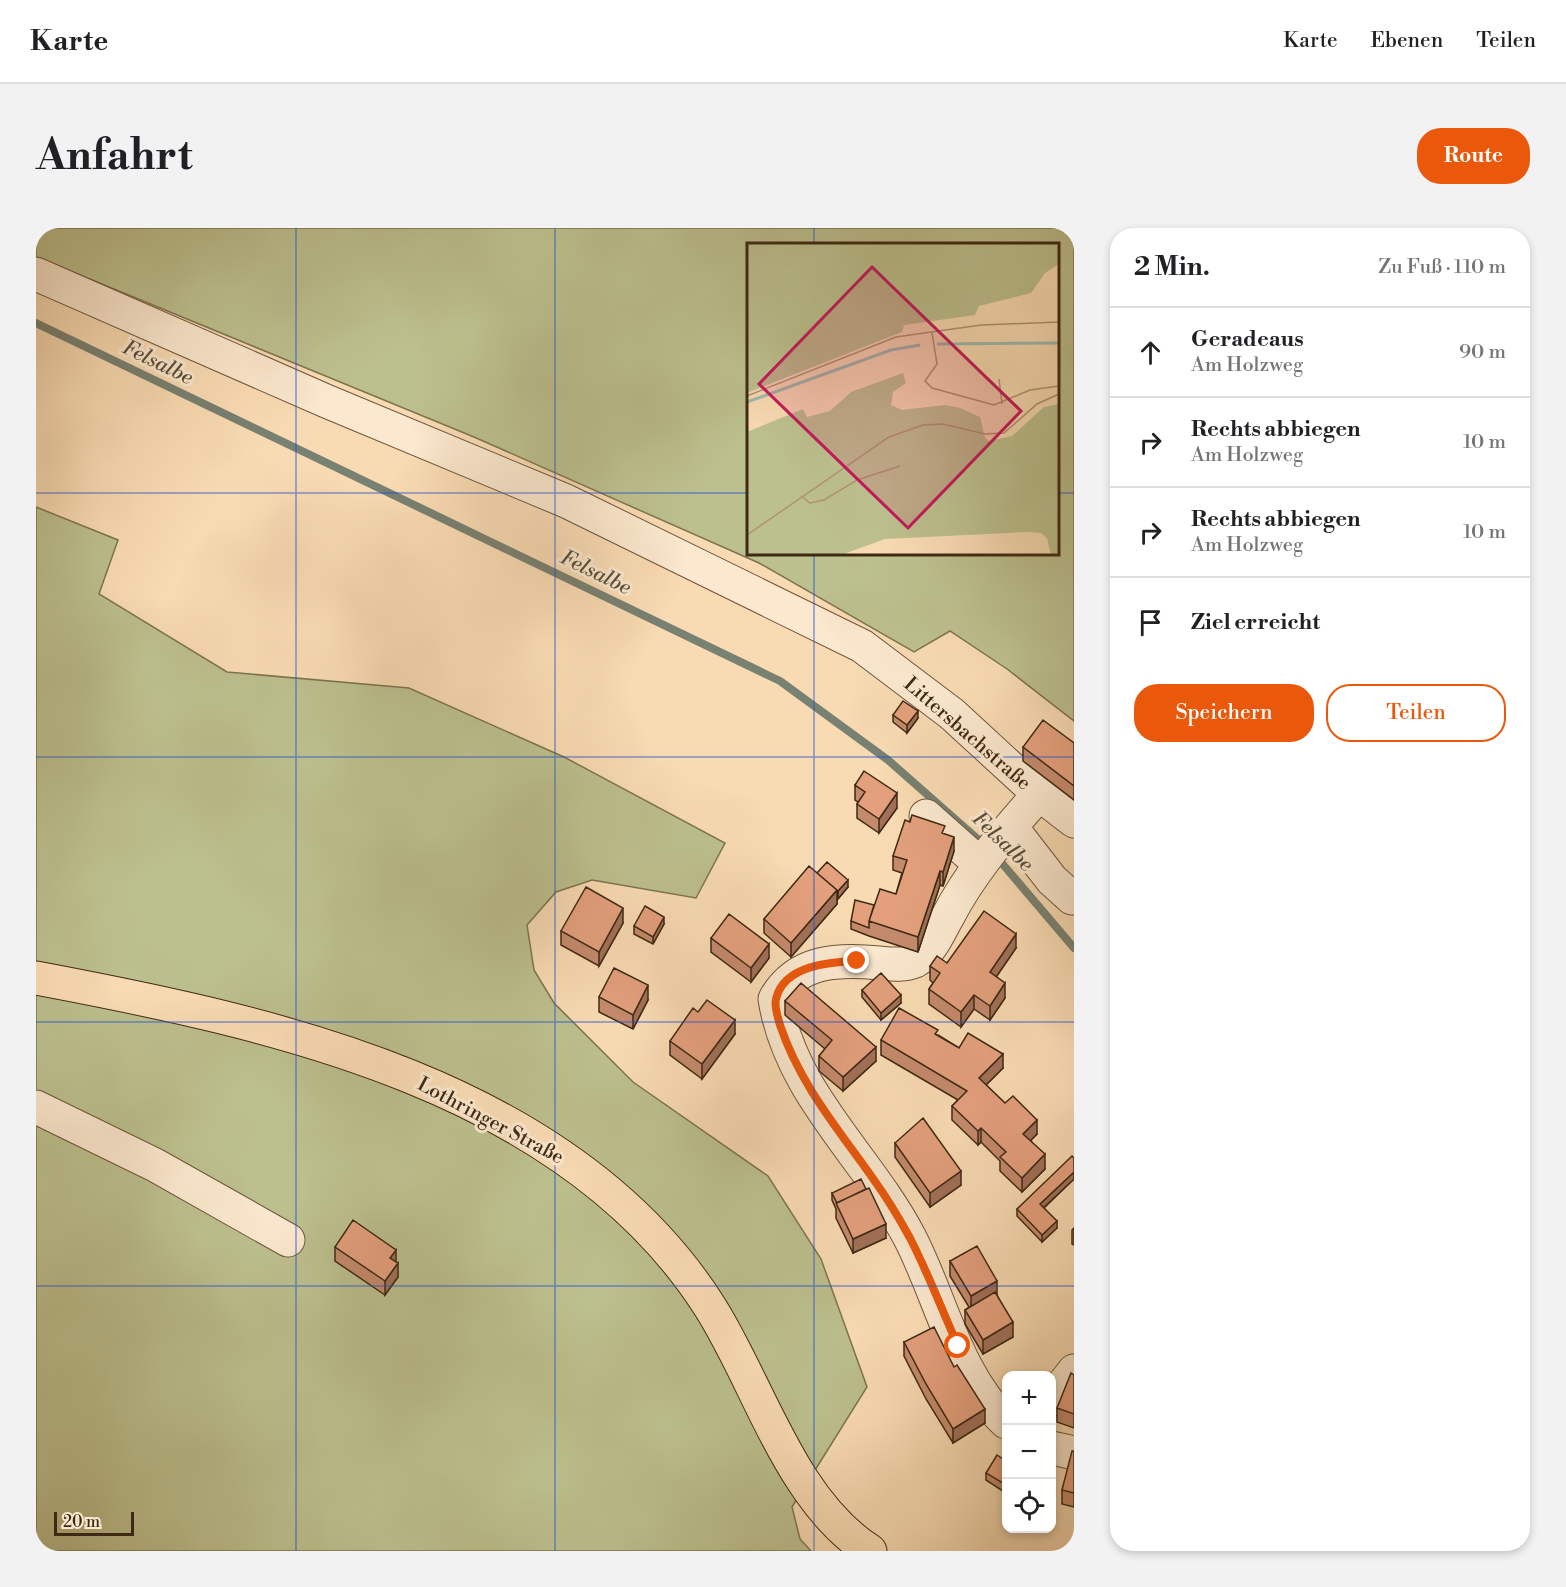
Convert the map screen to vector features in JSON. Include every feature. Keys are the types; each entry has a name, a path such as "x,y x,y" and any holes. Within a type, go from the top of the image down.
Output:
{"main road":[{"name":"Lothringer Straße","path":"36,978 207,1012 372,1059 445,1091 513,1127 574,1165 620,1204 668,1250 710,1306 808,1488 830,1517 870,1551"}],"street":[{"name":"Littersbachstraße","path":"36,274 326,402 566,501 862,646 952,714 1039,794 1074,821"},
{"path":"1002,1418 987,1403 973,1380 910,1239 890,1203 808,1088 787,1044 775,999 790,978 813,966 857,961 901,965 919,958 936,939 964,885 1039,794"},
{"path":"926,816 994,847 1052,880 1072,898"},
{"path":"36,1107 155,1165 288,1240"},
{"path":"1056,1394 1074,1371"},
{"path":"1056,1449 1074,1453"}],"green space":[{"path":"36,228 1074,228 1074,721 1007,669 950,631 914,652 759,563 474,437 36,257"},
{"path":"36,507 118,540 99,594 227,672 409,688 564,757 725,843 696,898 592,880 556,892 527,925 534,970 554,1003 633,1082 768,1176 821,1259 867,1387 792,1507 800,1539 811,1551 36,1551"}],"building":[{"path":"903,701 918,711 907,725 893,715"},
{"path":"1043,720 1074,743 1074,786 1023,747"},
{"path":"864,771 897,793 879,819 857,804 865,792 855,785"},
{"path":"912,815 945,826 942,833 954,837 918,937 869,921 880,889 896,894 907,860 893,856 905,820 910,822"},
{"path":"827,862 848,880 838,891 817,873"},
{"path":"809,866 837,890 791,943 764,919"},
{"path":"586,887 623,908 599,952 561,931"},
{"path":"855,900 874,905 869,928 851,921"},
{"path":"645,906 664,917 653,937 634,926"},
{"path":"984,911 1016,934 990,972 1005,983 990,1006 974,995 961,1012 929,989 940,973 930,966 937,956 947,963"},
{"path":"729,914 769,944 751,968 711,938"},
{"path":"614,968 648,985 633,1015 599,997"},
{"path":"881,973 901,995 881,1013 862,990"},
{"path":"801,983 876,1047 843,1077 819,1056 832,1040 785,1001"},
{"path":"707,1000 735,1020 702,1064 670,1041 693,1008 698,1012"},
{"path":"899,1008 938,1030 935,1034 959,1048 968,1033 1003,1054 979,1078 1005,1103 1013,1096 1037,1120 1023,1134 1045,1154 1022,1178 1000,1157 1006,1152 981,1128 978,1131 952,1106 967,1091 881,1040"},
{"path":"923,1118 961,1171 930,1193 895,1143"},
{"path":"1072,1156 1074,1172 1040,1204 1057,1221 1042,1235 1017,1209"},
{"path":"861,1179 866,1189 837,1203 832,1193"},
{"path":"869,1188 886,1224 853,1239 836,1203"},
{"path":"353,1220 396,1250 390,1258 398,1263 385,1281 335,1247"},
{"path":"977,1246 997,1281 971,1296 950,1261"},
{"path":"995,1292 1013,1322 983,1340 965,1310"},
{"path":"934,1327 954,1367 957,1365 985,1409 953,1429 904,1342"},
{"path":"1071,1373 1074,1375 1074,1414 1057,1408"},
{"path":"1072,1451 1074,1451 1074,1493 1062,1490"},
{"path":"997,1455 1002,1458 1002,1483 986,1473"}],"waterway":[{"name":"Felsalbe","path":"36,323 780,681 888,760 981,842"},
{"name":"Felsalbe","path":"995,855 1074,948"}],"route":[{"path":"857,961 813,966 790,978 775,999 778,1018 787,1044 808,1088 890,1203 910,1239 958,1346"}]}
